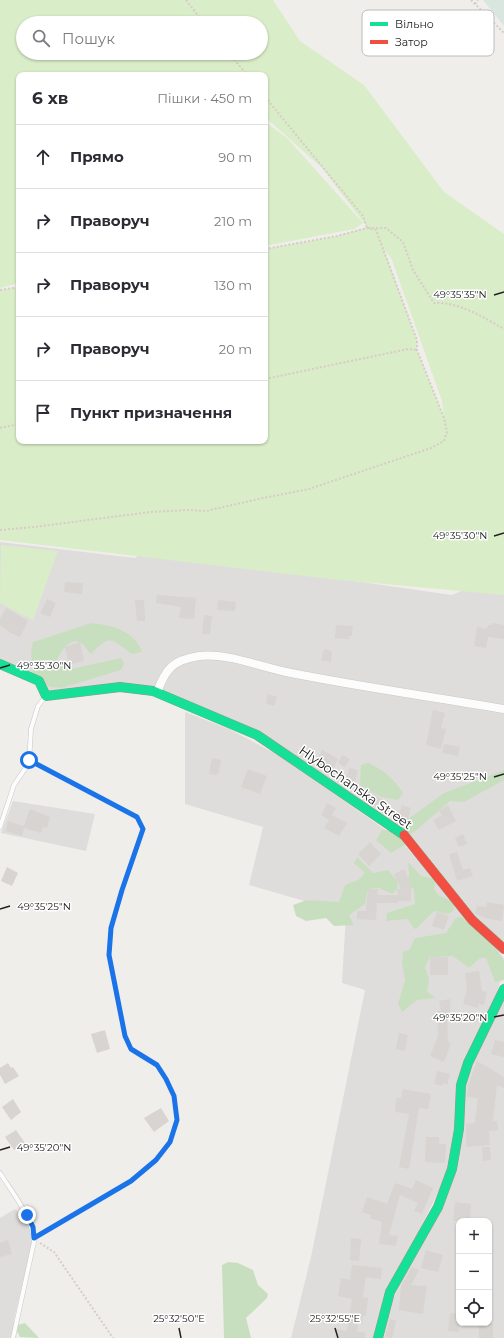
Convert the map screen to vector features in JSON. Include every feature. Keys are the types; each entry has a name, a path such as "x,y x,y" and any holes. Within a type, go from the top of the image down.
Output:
{"street":[{"path":"157,693 162,676 170,668 184,660 218,655 265,668 504,709"},
{"path":"0,664 39,681 46,696"},
{"name":"Hlybochanska Street","path":"46,696 120,687 157,693 257,735 406,837 472,920 495,942 504,948"},
{"path":"378,1338 390,1292 438,1207 453,1162 459,1129 461,1085 468,1063 504,989"}],"lane":[{"path":"0,827 14,785 29,760 30,728 38,706 46,696"},
{"path":"0,1173 27,1215 33,1227 34,1238 13,1338"}],"path":[{"path":"186,0 199,16"},
{"path":"471,0 481,10"},
{"path":"475,4 478,0"},
{"path":"494,23 504,33"},
{"path":"235,60 245,72"},
{"path":"268,101 362,216 367,228"},
{"path":"0,530 150,512 190,510 206,511 263,498 309,490 431,448 444,441 446,432 444,418 417,350 417,340 376,230 367,228"},
{"path":"268,248 337,236 367,228 386,228 403,242 413,270 434,303 443,302 466,310 504,329"},
{"path":"0,290 16,287"},
{"path":"268,379 408,349 417,350"},
{"path":"0,428 16,425"},
{"path":"29,760 137,817 143,829 111,928 109,955 125,1036 131,1049 157,1065 166,1079 174,1096 177,1120 170,1142 156,1160 131,1181 34,1238 54,1252 113,1338"}],"shaded area":[{"path":"483,0 504,0 504,26 494,14 494,10 491,10"},
{"path":"0,542 135,558 141,554 243,565 452,595 470,587 504,595 504,709 199,656 170,668 157,693 120,687 46,696 39,681 0,664"},
{"path":"212,658 331,684 504,712 504,942 470,914 413,845 268,744 161,695 163,680 180,664"},
{"path":"185,712 229,729 280,756 400,840 504,958 504,971 491,1009 464,1068 449,1170 386,1298 375,1338 291,1338 311,1257 365,990 342,983 346,913 249,885 263,827 185,804"},
{"path":"13,801 95,814 86,851 1,833"},
{"path":"504,982 504,1338 380,1338 387,1312 453,1173 468,1070"},
{"path":"15,1209 35,1231 14,1319 12,1338 0,1338 0,1218"}],"green space":[{"path":"0,0 273,0 300,41 364,85 444,192 504,234 504,595 330,579 0,540 0,290 16,287 16,444 268,444 268,248 337,236 367,227 321,167 268,120 268,72 16,72 16,284 0,288","holes":["384,249 392,260 442,401 444,417 417,350 417,340"]},
{"path":"268,124 287,138 363,223 354,229 268,245"},
{"path":"1,545 58,551 33,620 0,603"},
{"path":"91,623 107,625 121,630 134,638 142,652 132,654 111,640 102,643 91,654 83,644 75,641 67,645 58,657 56,665 71,669 121,658 124,663 121,670 61,688 51,687 33,677 31,651 33,642"},
{"path":"368,763 388,775 396,783 403,793 398,800 381,797 360,785 361,765"},
{"path":"504,770 504,780 464,802 450,801 412,834 404,832 404,822 444,793"},
{"path":"382,830 387,830 406,837 406,844 391,853 376,840"},
{"path":"357,857 373,873 388,870 398,882 397,889 392,894 379,888 368,889 365,904 349,915 354,925 334,926 326,918 306,921 296,916 293,905 307,900 339,902 345,885 358,880 365,873 354,863"},
{"path":"408,862 421,876 436,879 434,889 438,895 453,902 454,910 448,914 434,911 417,928 414,929 408,919 386,921 387,913 415,904 414,889 402,885 409,876"},
{"path":"462,917 497,950 504,961 504,980 495,982 486,958 480,958 469,968 453,956 430,957 425,967 429,979 427,992 436,998 417,1000 402,1012 398,1004 405,980 402,963 403,952 410,949 415,938 446,933 455,919"},
{"path":"228,1262 238,1263 253,1270 258,1285 268,1294 267,1298 246,1318 251,1338 224,1338 222,1265"},
{"path":"25,1323 39,1338 20,1337 17,1331 18,1325"}],"building":[{"path":"65,582 83,583 82,594 64,592"},
{"path":"157,595 196,598 194,619 179,618 181,607 156,603"},
{"path":"47,599 56,603 50,617 40,613"},
{"path":"135,600 144,600 145,621 137,621"},
{"path":"218,600 236,602 235,611 217,610"},
{"path":"6,608 28,621 20,637 11,633 0,625 0,619"},
{"path":"204,615 212,616 210,634 202,634"},
{"path":"492,623 504,625 504,639 488,637 486,648 474,646 477,627 487,629 488,625 491,625"},
{"path":"336,625 353,626 352,636 349,636 349,639 335,638"},
{"path":"80,642 84,661 69,665 65,647"},
{"path":"324,649 332,651 331,662 321,660"},
{"path":"268,694 277,697 274,706 266,703"},
{"path":"433,710 445,713 441,728 446,729 441,749 426,745"},
{"path":"444,744 460,747 458,756 442,753"},
{"path":"322,750 338,759 332,772 316,763"},
{"path":"342,755 350,759 345,767 338,763"},
{"path":"212,758 221,760 218,775 209,774"},
{"path":"349,768 358,770 355,783 346,781"},
{"path":"248,769 267,776 260,794 241,787"},
{"path":"365,788 383,800 377,807 360,795"},
{"path":"327,803 336,808 332,815 347,823 339,836 324,828 329,820 321,815"},
{"path":"402,805 411,808 407,823 397,820"},
{"path":"448,805 456,821 439,830 433,820 442,816 439,811"},
{"path":"30,809 50,817 47,828 43,827 41,833 24,828 22,836 6,831 8,821 24,826"},
{"path":"463,834 467,844 459,847 455,838"},
{"path":"370,842 381,854 369,866 358,854"},
{"path":"457,852 463,870 470,868 473,876 457,881 449,854"},
{"path":"7,867 18,873 12,886 1,881"},
{"path":"404,869 411,884 411,901 398,901 398,903 377,903 376,920 357,919 357,911 366,911 368,889 378,889 377,895 398,895 397,889 401,889 394,874"},
{"path":"487,902 504,905 502,921 484,918 475,913 477,906 486,907"},
{"path":"437,912 449,916 444,930 432,926"},
{"path":"430,957 448,957 448,975 430,975"},
{"path":"479,971 482,991 487,992 484,1005 479,1004 478,1008 463,1004 467,989 465,973"},
{"path":"450,999 451,1016 447,1017 448,1042 451,1043 444,1062 430,1056 438,1036 437,1011 441,1011 439,1001"},
{"path":"105,1030 110,1049 97,1053 91,1034"},
{"path":"399,1033 408,1035 405,1051 396,1049"},
{"path":"495,1040 504,1042 504,1057 491,1054"},
{"path":"477,1061 504,1077 504,1088 497,1085 493,1121 497,1121 498,1130 489,1131 490,1145 466,1147 466,1124 475,1123 478,1098 467,1097 468,1086"},
{"path":"8,1063 11,1068 13,1067 19,1076 5,1084 0,1075 0,1068"},
{"path":"437,1071 450,1074 447,1085 443,1083 442,1086 434,1084"},
{"path":"403,1089 431,1094 428,1109 419,1108 409,1169 399,1167 409,1114 395,1112 396,1098 401,1098"},
{"path":"13,1099 21,1112 11,1120 2,1107"},
{"path":"161,1108 169,1121 154,1132 144,1118"},
{"path":"16,1130 25,1143 14,1150 5,1137"},
{"path":"426,1137 439,1137 439,1144 446,1144 445,1163 425,1162"},
{"path":"482,1147 490,1147 491,1160 483,1161"},
{"path":"416,1180 433,1188 422,1214 414,1211 418,1203 400,1195 389,1235 398,1236 396,1246 379,1244 382,1222 370,1218 371,1215 362,1212 367,1197 387,1204 395,1183 412,1189"},
{"path":"455,1202 471,1204 470,1218 456,1218 456,1221 453,1221"},
{"path":"351,1238 361,1239 359,1261 350,1260"},
{"path":"8,1240 12,1254 0,1257 0,1243"},
{"path":"426,1250 443,1255 438,1272 421,1268"},
{"path":"352,1265 382,1268 381,1279 366,1277 363,1297 368,1298 366,1316 363,1316 362,1323 358,1323 357,1332 365,1332 365,1338 335,1338 336,1329 347,1331 352,1299 338,1296 341,1278 350,1280"},
{"path":"412,1267 419,1270 411,1285 427,1286 423,1314 399,1310 401,1286"},
{"path":"450,1313 456,1314 456,1326 459,1326 459,1332 448,1331"},
{"path":"390,1319 396,1321 392,1338 385,1337"},
{"path":"493,1323 493,1338 479,1338 479,1326 492,1326"}],"traffic: fast":[{"path":"0,664 39,681 46,696 120,687 153,691 257,735 404,835"},
{"path":"378,1338 390,1292 438,1207 452,1169 459,1129 461,1085 468,1063 504,989"}],"traffic: jam":[{"path":"404,835 472,920 504,949"}],"route":[{"path":"27,1215 33,1227 34,1238 131,1181 156,1160 170,1142 177,1120 174,1096 166,1079 157,1065 131,1049 125,1036 109,955 111,928 122,890 143,829 137,817 109,800 69,782 29,760"}]}
